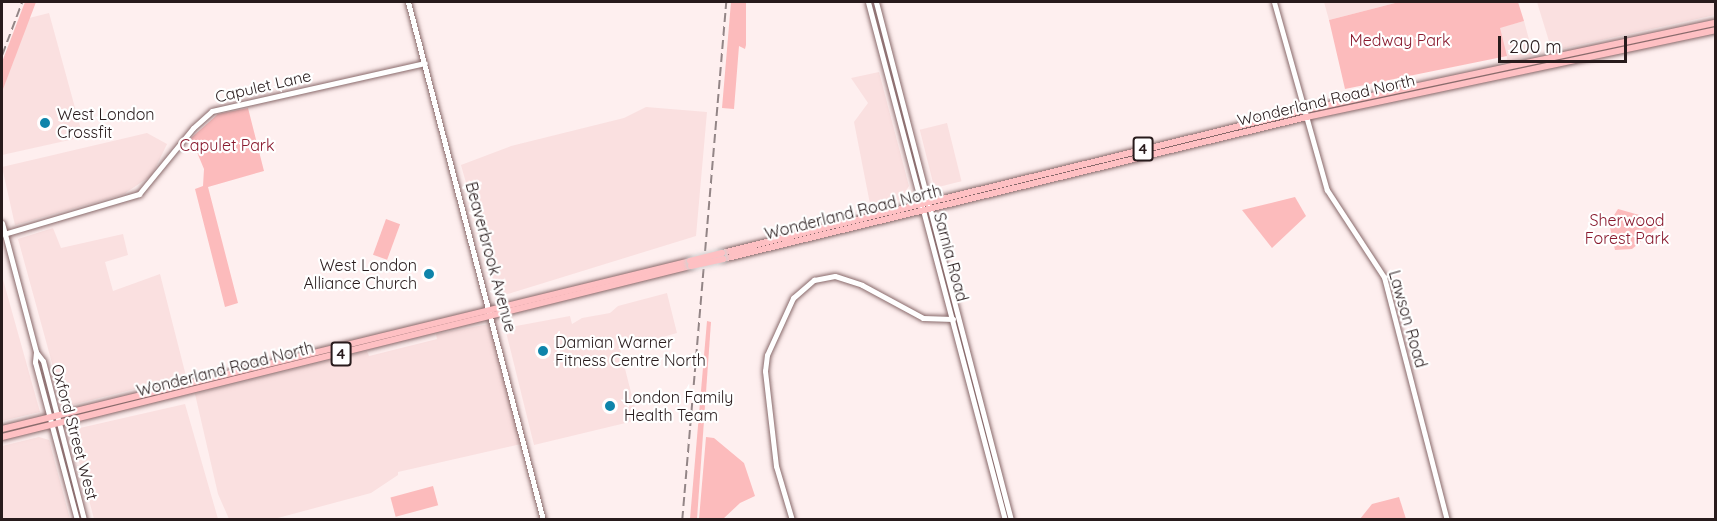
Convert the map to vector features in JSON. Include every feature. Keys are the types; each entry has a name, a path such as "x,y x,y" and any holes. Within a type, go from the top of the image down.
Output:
{"main road":[{"name":"Wonderland Road North","path":"2,437 927,204 1306,114 1716,23"},
{"name":"Wonderland Road North","path":"1306,114 1716,30"},
{"name":"Wonderland Road North","path":"2,429 492,313"}],"street":[{"name":"Beaverbrook Avenue","path":"408,2 492,313 543,519"},
{"name":"Sarnia Road","path":"868,2 927,204 953,319 1005,519"},
{"name":"Sarnia Road","path":"876,2 1011,519"},
{"name":"Lawson Road","path":"1274,2 1306,114 1315,160 1327,190 1384,277 1447,519"},
{"name":"Capulet Lane","path":"4,234 139,194 193,128 212,111 424,63"},
{"name":"Oxford Street West","path":"2,223 36,352 35,362 77,519"},
{"path":"792,519 776,466 765,371 767,355 793,298 813,280 835,276 862,285 923,318 953,319"},
{"name":"Oxford Street West","path":"36,352 43,361 84,519"}],"shaded area":[{"path":"1324,2 1399,2 1329,20"},
{"path":"1537,2 1715,2 1715,15 1552,51"},
{"path":"49,13 83,137 2,155 2,92 29,18"},
{"path":"1524,21 1533,55 1508,62 1499,28"},
{"path":"879,72 909,186 900,200 870,204 854,122 868,103 851,78"},
{"path":"646,107 707,112 696,236 498,297 461,165 511,146 624,118"},
{"path":"947,123 962,181 934,188 920,130"},
{"path":"147,133 167,144 152,175 124,194 15,225 2,167"},
{"path":"53,228 61,248 123,234 128,255 105,262 113,291 160,274 186,376 64,407 18,239"},
{"path":"2,276 40,412 2,421"},
{"path":"667,293 677,333 620,349 638,420 534,445 505,328 570,316 572,324 582,318 610,313 618,306"},
{"path":"489,324 521,444 398,472 398,475 371,493 274,519 229,519 218,494 195,394 367,351 369,356 437,339 436,334"},
{"path":"185,404 218,519 94,519 71,430"},
{"path":"39,437 49,440 70,519 2,519 2,446"}],"green space":[{"path":"25,2 36,2 2,92 2,62"},
{"path":"731,2 746,2 746,45 745,49 739,46 734,109 722,108"},
{"name":"Medway Park","path":"1399,2 1518,2 1524,21 1500,28 1507,56 1345,89 1329,20"},
{"name":"Capulet Park","path":"248,108 264,171 208,187 238,303 225,307 195,189 203,186 204,169 191,138 218,114"},
{"path":"1295,197 1306,216 1272,248 1242,210"},
{"name":"Sherwood Forest Park","path":"1618,209 1664,222 1632,249 1615,250 1609,223"},
{"path":"386,219 400,224 387,260 373,255"},
{"path":"707,321 711,322 697,519 690,519"},
{"path":"706,437 714,438 744,463 755,496 740,503 723,519 699,519"},
{"path":"433,486 438,505 396,517 390,497"},
{"path":"1399,497 1406,519 1360,519 1372,504"}],"railway":[{"path":"2,55 22,2"},
{"path":"682,520 726,2"}],"place":[{"name":"West London Crossfit","path":"45,123"},
{"name":"West London Alliance Church","path":"429,274"},
{"name":"Damian Warner Fitness Centre North","path":"543,351"},
{"name":"London Family Health Team","path":"610,406"}]}
